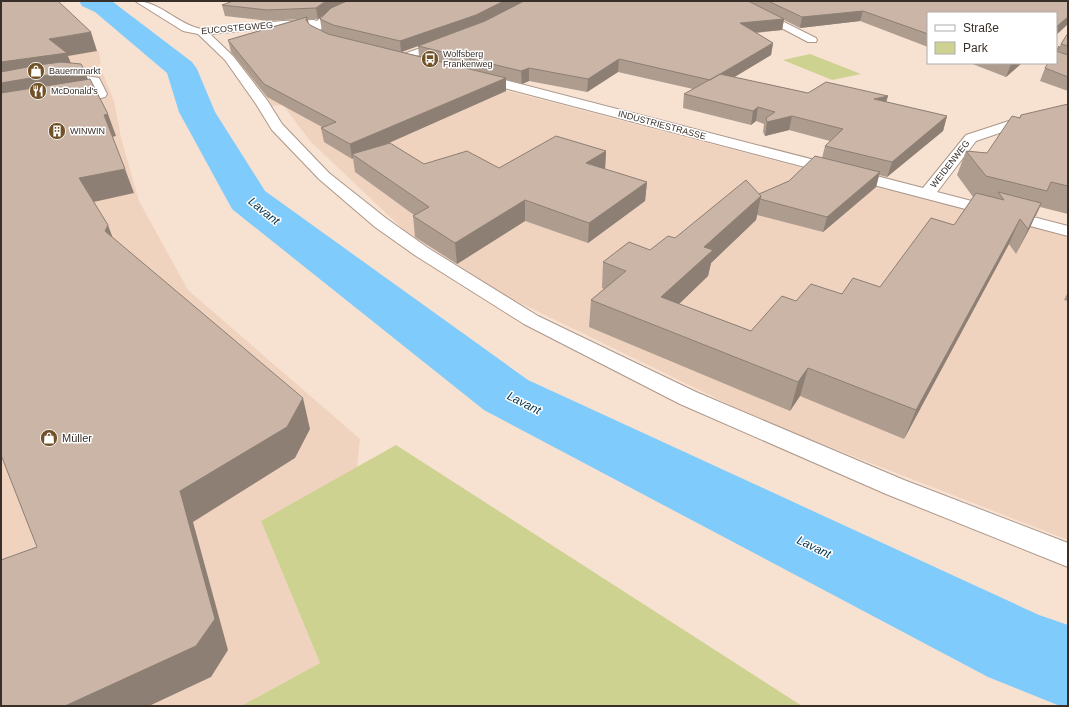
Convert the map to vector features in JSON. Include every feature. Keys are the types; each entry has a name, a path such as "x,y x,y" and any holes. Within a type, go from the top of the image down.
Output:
{"street":[{"name":"EUCOSTEGWEG","path":"140,1 187,28 201,32 283,24 319,23"},
{"path":"345,44 315,34 314,31 319,23 326,18 361,1"},
{"path":"735,1 812,40"},
{"path":"201,32 229,58 262,103 277,127 324,176 387,227 422,252 531,320 688,398 895,487 1068,555"},
{"path":"402,58 459,37"},
{"path":"388,55 423,63"},
{"name":"INDUSTRIESTRASSE","path":"462,73 1068,231"},
{"path":"1,89 71,77 87,78 94,81 101,94 56,102"},
{"name":"WEIDENWEG","path":"926,195 971,138 1017,123 1068,112"}],"shaded area":[{"path":"1,1 31,1 99,52 101,63 99,64 114,101 121,138 139,201 188,290 360,439 357,468 261,521 320,663 241,706 1,706"},
{"path":"290,34 1068,237 1068,540 763,421 510,298 407,233 310,141 283,105 271,106 229,53"}],"green space":[{"path":"810,54 861,74 832,80 783,60"},
{"path":"396,445 802,706 241,706 320,663 261,521"}],"building":[{"path":"1,1 58,1 91,32 49,39 67,53 1,62"},
{"path":"233,1 326,1 316,8 267,10 222,5"},
{"path":"347,1 504,1 476,15 400,41 333,25 320,19 331,8"},
{"path":"524,1 748,1 784,19 740,23 773,43 710,80 619,59 588,79 529,68 521,71 418,46 485,21"},
{"path":"768,1 1068,1 1068,17 1057,26 1057,12 927,12 927,34 863,11 802,17"},
{"path":"307,17 306,20 310,25 328,34 506,78 350,144 321,128 336,122 264,84 228,40"},
{"path":"1068,33 1068,46 1061,44"},
{"path":"1057,51 1068,55 1068,77 1045,68 1047,64 1057,64"},
{"name":"Bauernmarkt","path":"61,62 81,64 84,69 1,83 1,72"},
{"path":"720,74 808,93 826,82 888,96 874,99 947,116 892,162 825,146 843,129 792,116 767,122 766,118 775,112 758,107 753,111 684,94"},
{"path":"90,79 108,114 104,115 125,169 79,178 108,225 105,231 303,398 287,427 180,491 215,619 196,646 65,706 1,706 1,560 37,547 1,455 1,93"},
{"path":"1068,104 1068,186 1051,182 1047,191 986,176 966,151 987,153 1012,116 1020,118 1021,115"},
{"path":"556,136 606,151 586,163 647,182 589,223 525,200 455,243 413,216 429,207 352,154 390,143 424,164 467,151 499,168"},
{"path":"815,156 880,172 827,217 760,199 761,196 759,194 789,181"},
{"path":"746,180 761,196 704,247 713,250 661,297 751,331 782,296 796,301 811,284 842,294 853,278 880,287 931,218 954,225 976,193 1004,200 998,192 1041,203 1028,229 1020,219 916,410 808,368 798,382 591,300 626,271 603,262 629,242 650,250 668,236 675,238"}],"waterway":[{"name":"Lavant","path":"91,1 104,7 181,69 197,112 248,200 506,395 1019,649 1068,667"}],"place":[{"name":"Wolfsberg Frankenweg","path":"430,59"},
{"name":"Bauernmarkt","path":"36,71"},
{"name":"McDonald's","path":"38,91"},
{"name":"WINWIN","path":"57,131"},
{"name":"Müller","path":"49,438"}]}
